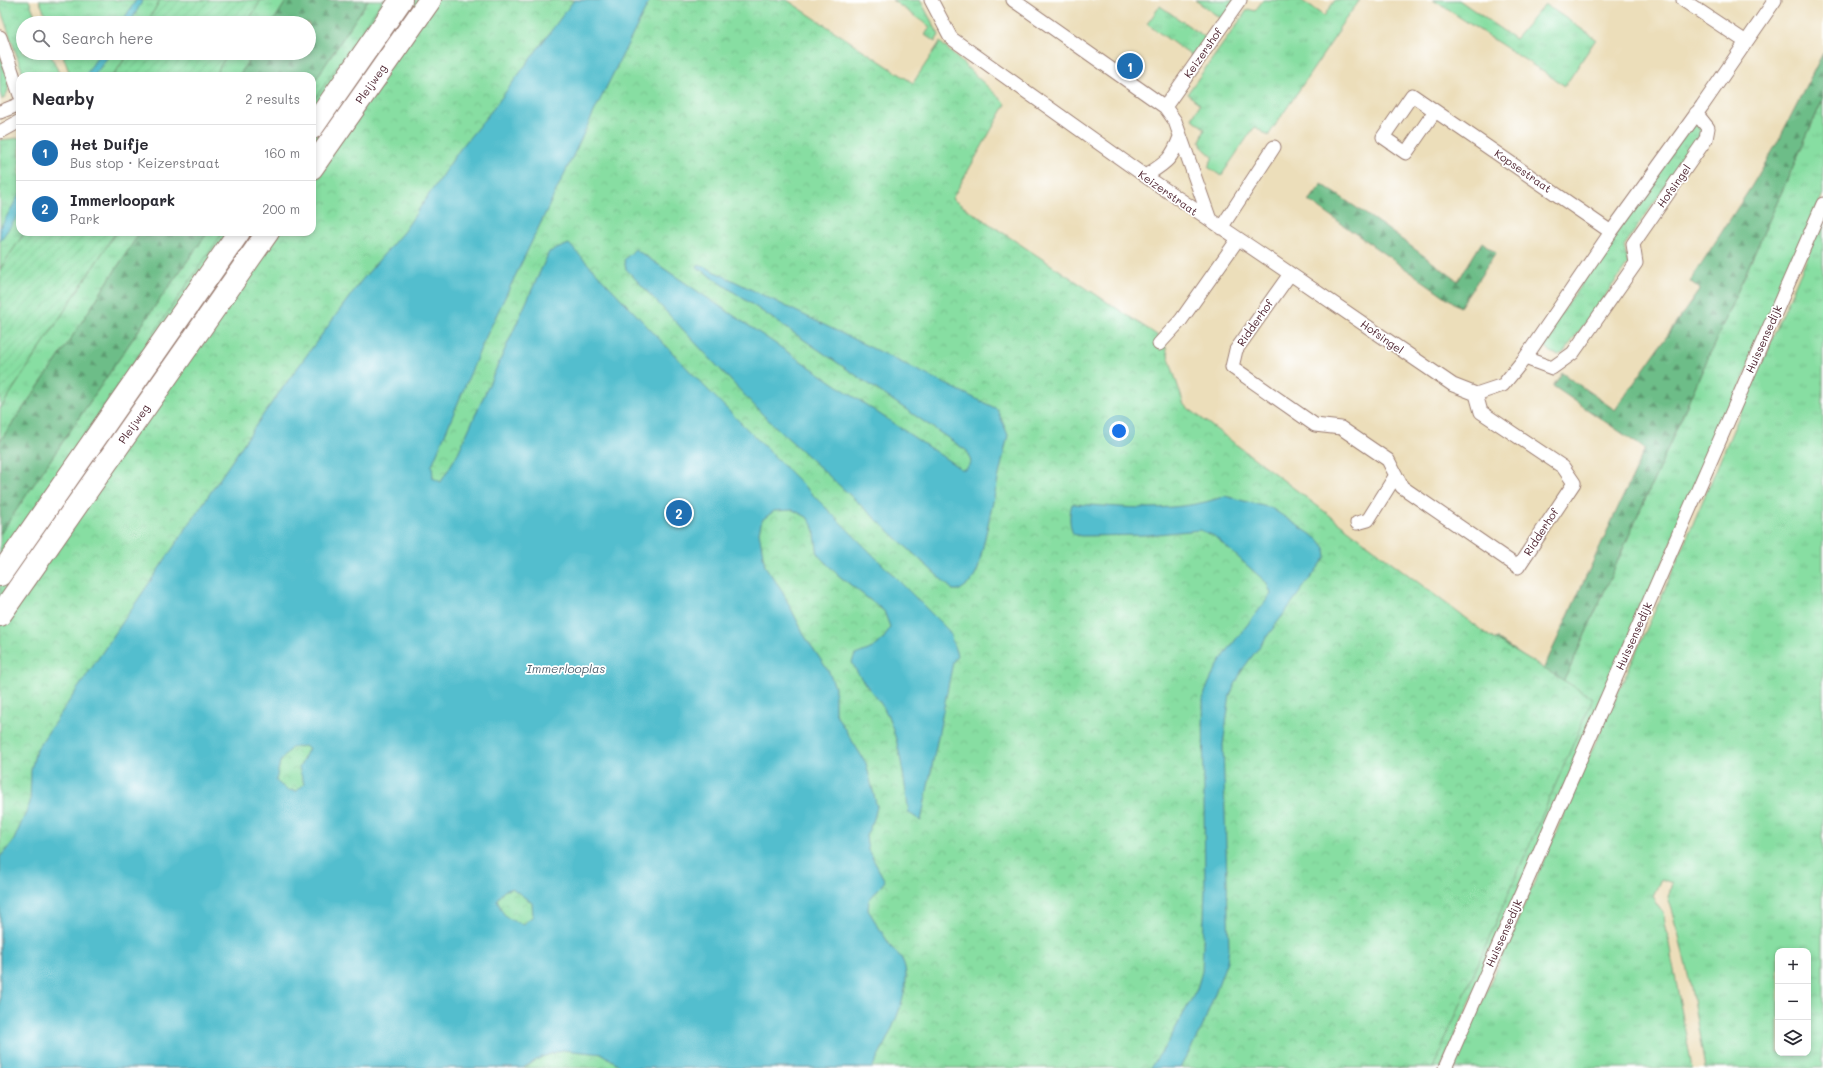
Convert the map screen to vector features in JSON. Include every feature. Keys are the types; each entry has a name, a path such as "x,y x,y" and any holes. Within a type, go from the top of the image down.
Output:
{"highway":[{"path":"316,122 401,0"},
{"name":"Pleijweg","path":"316,162 430,0"},
{"path":"0,575 236,236"},
{"name":"Pleijweg","path":"0,615 265,236"}],"street":[{"name":"Keizerstraat","path":"931,0 951,38 1145,176 1210,220"},
{"name":"Keizerstraat","path":"1013,0 1165,107 1175,121 1210,220"},
{"name":"Keizershof","path":"1165,107 1240,0"},
{"path":"1684,0 1746,42"},
{"path":"1476,394 1502,385 1525,358 1611,232 1775,0"},
{"path":"0,37 16,83"},
{"path":"0,112 16,106"},
{"name":"Kopsestraat","path":"1435,111 1611,232"},
{"name":"Hofsingel","path":"1525,358 1552,368 1573,353 1636,263 1633,244 1706,139 1708,128 1696,113"},
{"path":"0,132 16,123"},
{"path":"1145,176 1167,162 1180,137"},
{"path":"1222,228 1274,147"},
{"name":"Huissensedijk","path":"1445,1068 1823,204"},
{"name":"Hofsingel","path":"1210,220 1453,386 1476,394"},
{"path":"1159,344 1181,320 1238,239"},
{"name":"Ridderhof","path":"1290,274 1236,350 1232,367 1315,425 1341,428 1388,460 1402,487 1518,567 1574,483 1564,467 1481,412 1476,394"},
{"path":"1357,523 1368,520 1396,475"}],"green space":[{"path":"0,0 29,0 35,16 16,16 16,53 0,8"},
{"path":"39,0 160,0 151,16 46,16"},
{"path":"160,0 261,0 251,16 151,16"},
{"path":"261,0 287,0 277,16 251,16"},
{"path":"287,0 368,0 316,79 316,72 241,72 249,60 316,60 316,16 277,16"},
{"path":"368,0 388,0 316,102 316,79"},
{"path":"383,0 787,0 913,83 940,42 1006,104 952,199 1163,339 1184,405 1489,636 1593,698 1433,1068 0,1068 0,558 220,236 316,236 316,97"},
{"path":"892,0 920,0 939,35 935,42 925,35 930,27"},
{"path":"1195,0 1237,0 1223,20"},
{"path":"1263,0 1301,0 1324,16 1335,0 1360,0 1339,28 1339,31 1268,136 1256,127 1253,129 1221,176 1208,167 1213,157 1202,147 1200,141 1205,129 1192,118 1200,104 1187,94 1248,9 1255,11"},
{"path":"1433,0 1459,0 1515,39 1545,4 1596,39 1565,86"},
{"path":"1160,6 1209,40 1196,59 1147,24"},
{"path":"1823,53 1823,99 1571,666 1548,712 1487,670 1496,638 1543,670 1645,449 1553,386 1562,373 1615,410 1700,289 1690,281 1751,187 1776,145"},
{"path":"0,54 7,72 9,84 6,95 2,100 0,92"},
{"path":"18,60 53,60 59,72 23,72"},
{"path":"65,60 124,60 116,72 69,72"},
{"path":"124,60 224,60 216,72 116,72"},
{"path":"224,60 250,60 242,72 216,72"},
{"path":"1823,99 1823,194 1789,275 1441,1068 1398,1068 1548,712 1571,666"},
{"path":"1692,121 1699,124 1703,132 1624,246 1628,264 1564,352 1559,355 1552,353 1545,346 1546,336"},
{"path":"16,138 16,236 22,236 0,269 0,140"},
{"path":"1322,184 1386,228 1458,281 1482,242 1496,253 1460,307 1309,201"},
{"path":"1823,220 1823,1068 1705,1068 1691,988 1675,919 1668,897 1672,883 1661,879 1653,896 1664,916 1692,1068 1453,1068 1591,752 1671,575"},
{"path":"22,236 113,236 0,409 0,269"},
{"path":"113,236 137,236 57,360 0,441 0,409"},
{"path":"137,236 205,236 153,309 0,534 0,441 57,360"},
{"path":"205,236 222,236 0,561 0,534 153,309"}],"water":[{"path":"136,0 143,0 134,16 126,16"},
{"name":"Immerlooplas","path":"574,0 650,0 596,108 483,343 432,465 433,478 441,482 458,453 549,252 569,244 706,388 949,631 957,655 953,662 921,821 909,813 899,752 888,716 880,702 855,670 852,662 855,655 876,646 887,633 890,627 884,611 838,575 818,555 814,528 807,517 793,510 774,511 762,520 759,532 765,566 781,589 806,638 829,672 835,687 835,712 866,763 877,807 874,819 866,836 868,850 885,881 869,900 868,910 893,950 902,960 906,974 905,990 900,1008 886,1042 872,1068 623,1068 603,1054 562,1050 542,1057 523,1068 0,1068 0,857 13,842 30,803 31,770 36,750 265,412 361,281 404,231 460,149 493,109","holes":["304,746 309,748 299,768 304,784 297,791 287,790 276,781 280,762 291,748","512,888 532,903 533,916 523,924 508,918 503,913 497,899 504,891"]},
{"path":"95,60 106,60 97,72 88,72"},
{"path":"16,200 16,219 0,241 0,228"},
{"path":"635,249 961,469 966,469 971,462 967,451 697,267 699,264 997,409 1008,435 978,569 971,582 960,590 953,590 765,417 626,269 624,260"},
{"path":"1225,496 1271,508 1318,539 1325,548 1326,557 1242,670 1230,695 1223,745 1229,948 1227,961 1202,1028 1180,1068 1150,1068 1167,1044 1197,989 1202,971 1205,892 1203,699 1208,684 1223,657 1271,594 1267,583 1214,536 1200,530 1147,535 1081,536 1073,534 1070,523 1070,512 1072,504 1150,508 1207,502"}],"place":[{"name":"Het Duifje","path":"1130,66"},
{"name":"Immerloopark","path":"679,513"}]}
